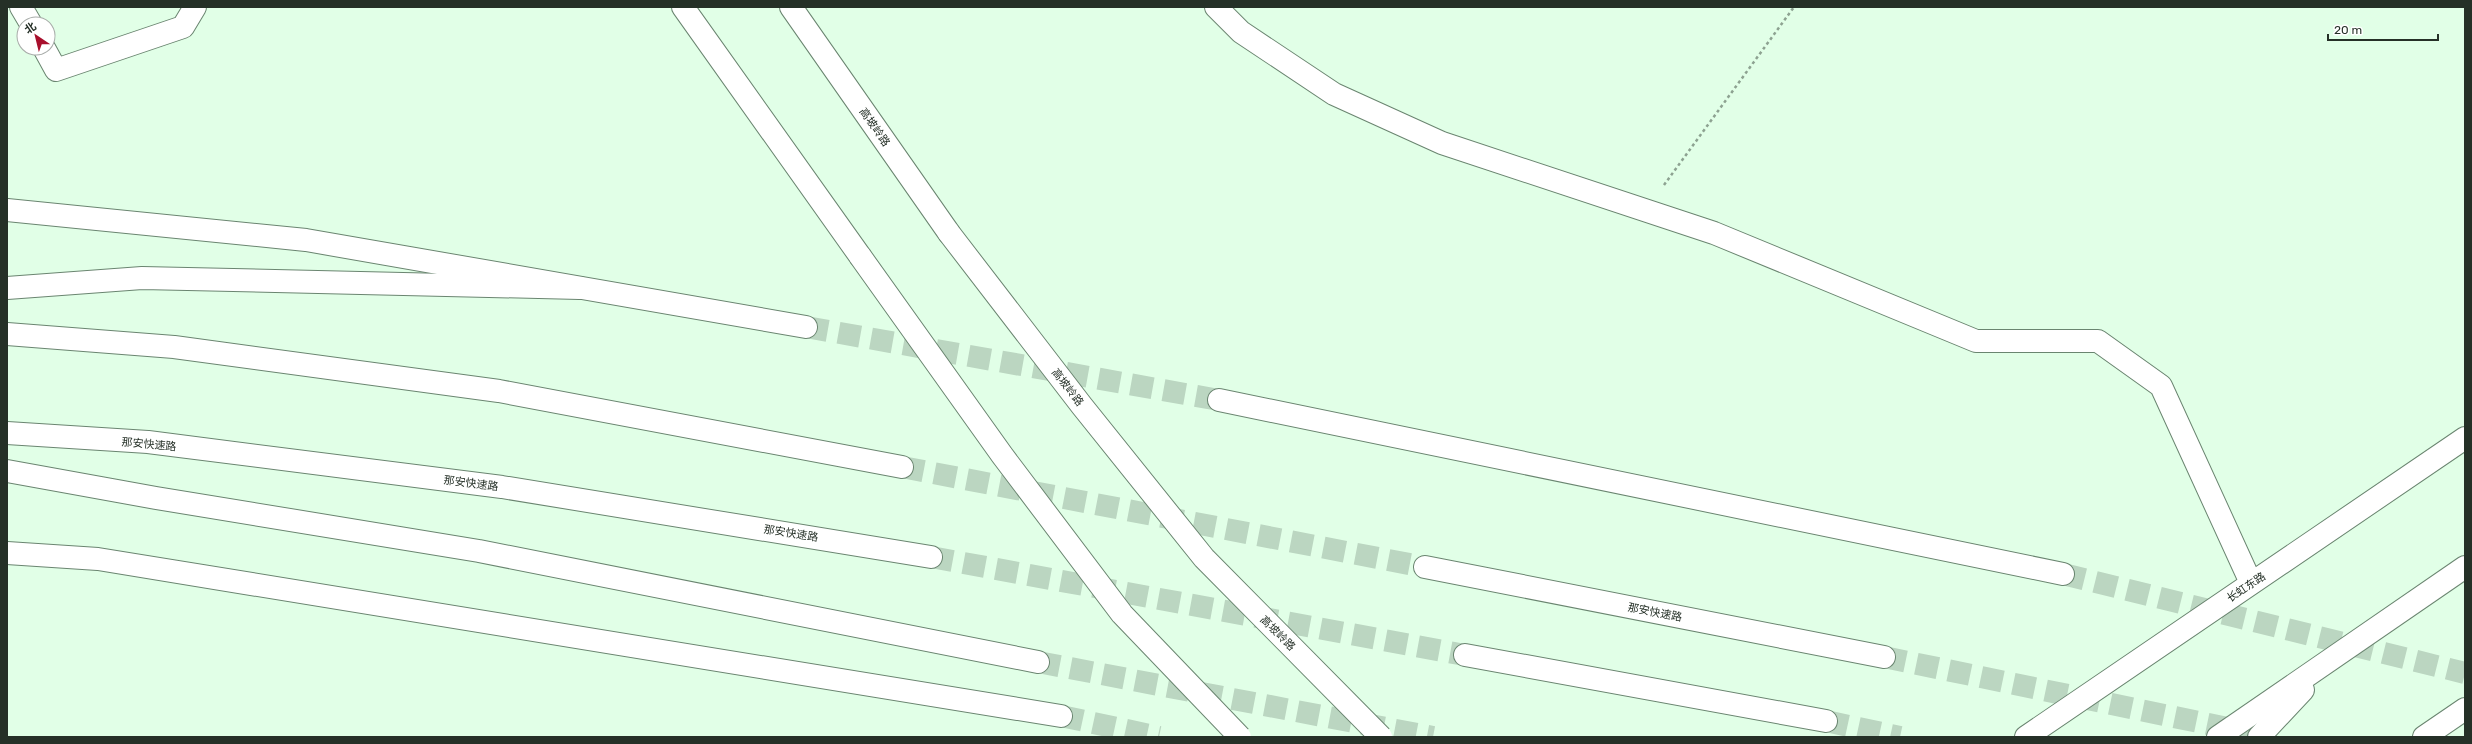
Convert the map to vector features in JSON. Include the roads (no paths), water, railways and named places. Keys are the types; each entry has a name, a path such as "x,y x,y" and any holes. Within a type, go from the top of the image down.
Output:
{"main road":[{"path":"21,7 26,16"},
{"path":"48,56 56,70 183,27 195,7"},
{"path":"683,7 1002,455 1122,614 1240,737"},
{"name":"高坡岭路","path":"791,7 950,233 1082,406 1204,558 1381,737"},
{"path":"1216,7 1241,32 1334,94 1442,143 1714,233 1976,341 2098,341 2161,386 2251,583"},
{"path":"7,210 306,240 806,327"},
{"path":"7,288 142,278 580,288"},
{"path":"7,334 174,347 499,391 902,467"},
{"path":"1219,400 2063,574"},
{"name":"那安快速路","path":"7,433 148,442 502,487 931,557"},
{"name":"长虹东路","path":"2026,737 2465,438"},
{"path":"7,471 156,498 479,551 1038,662"},
{"path":"7,553 98,559 1061,716"},
{"name":"那安快速路","path":"1425,567 1884,657"},
{"path":"2218,737 2465,567"},
{"path":"1465,655 1826,721"},
{"path":"2259,737 2332,658"},
{"path":"2424,737 2465,708"}],"tunnel":[{"path":"806,327 1219,400"},
{"path":"902,467 1425,567"},
{"path":"931,557 1465,655"},
{"path":"2063,574 2465,673"},
{"path":"1884,657 2271,737"},
{"path":"1038,662 1433,737"},
{"path":"1061,716 1159,737"},
{"path":"1826,721 1900,737"}]}
